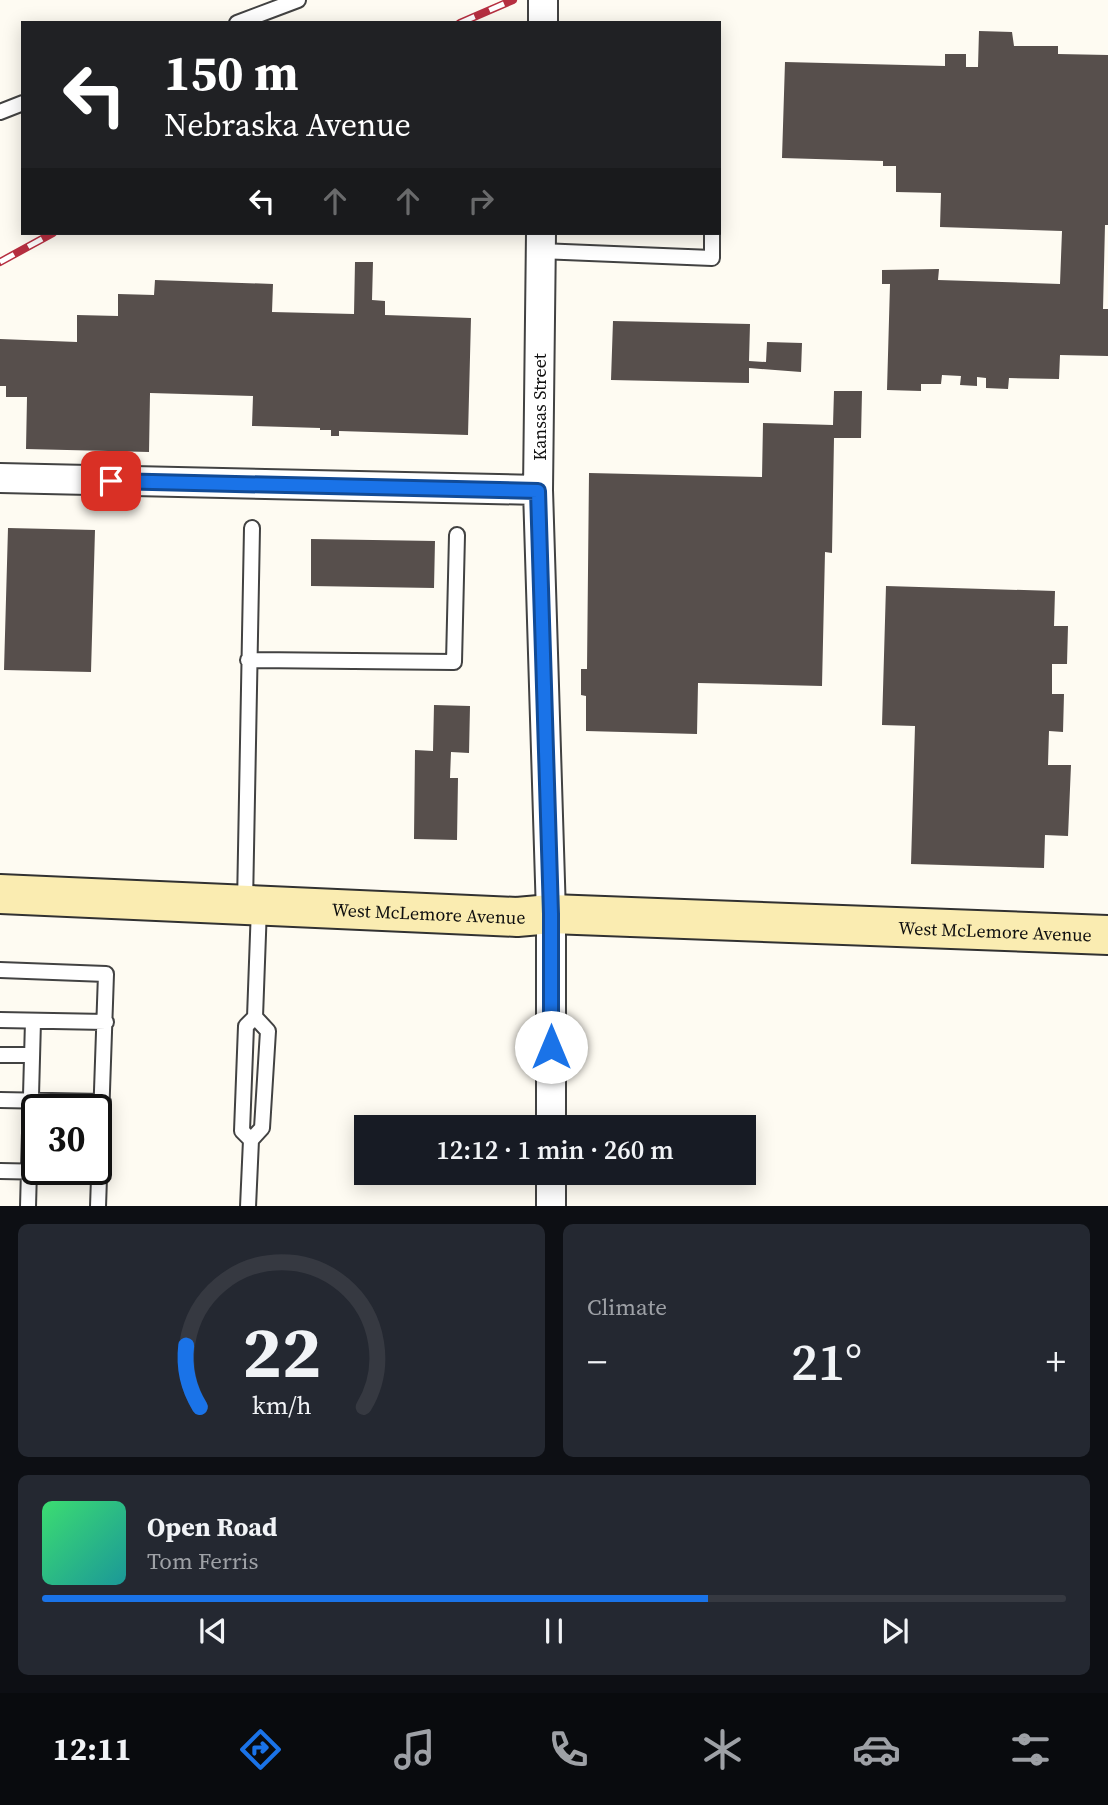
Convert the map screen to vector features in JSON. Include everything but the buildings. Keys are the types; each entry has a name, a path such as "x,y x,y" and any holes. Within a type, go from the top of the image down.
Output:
{"main road":[{"name":"West McLemore Avenue","path":"0,894 517,917 551,914 1108,935"}],"street":[{"path":"543,0 543,21"},
{"name":"Kansas Street","path":"540,242 538,491 551,914 551,1115"},
{"path":"0,478 538,491"},
{"path":"551,1185 551,1206"}],"lane":[{"path":"242,21 298,0"},
{"path":"0,112 21,104"},
{"path":"540,242 712,258 712,235"},
{"path":"248,1206 251,1140 262,1128 268,1031 255,1017 248,660 252,528"},
{"path":"248,660 454,662 457,535"},
{"path":"0,970 106,974 103,1094"},
{"path":"251,1140 242,1131 246,1026 255,1017"},
{"path":"0,1020 106,1022"},
{"path":"30,1094 33,1021"},
{"path":"0,1055 32,1055"},
{"path":"0,1100 21,1101"},
{"path":"0,1171 21,1172"},
{"path":"28,1206 29,1185"},
{"path":"98,1206 99,1185"}],"railway":[{"path":"465,21 513,0"},
{"path":"0,262 49,235"}],"route":[{"path":"111,481 538,491 551,914 551,1047"}]}
